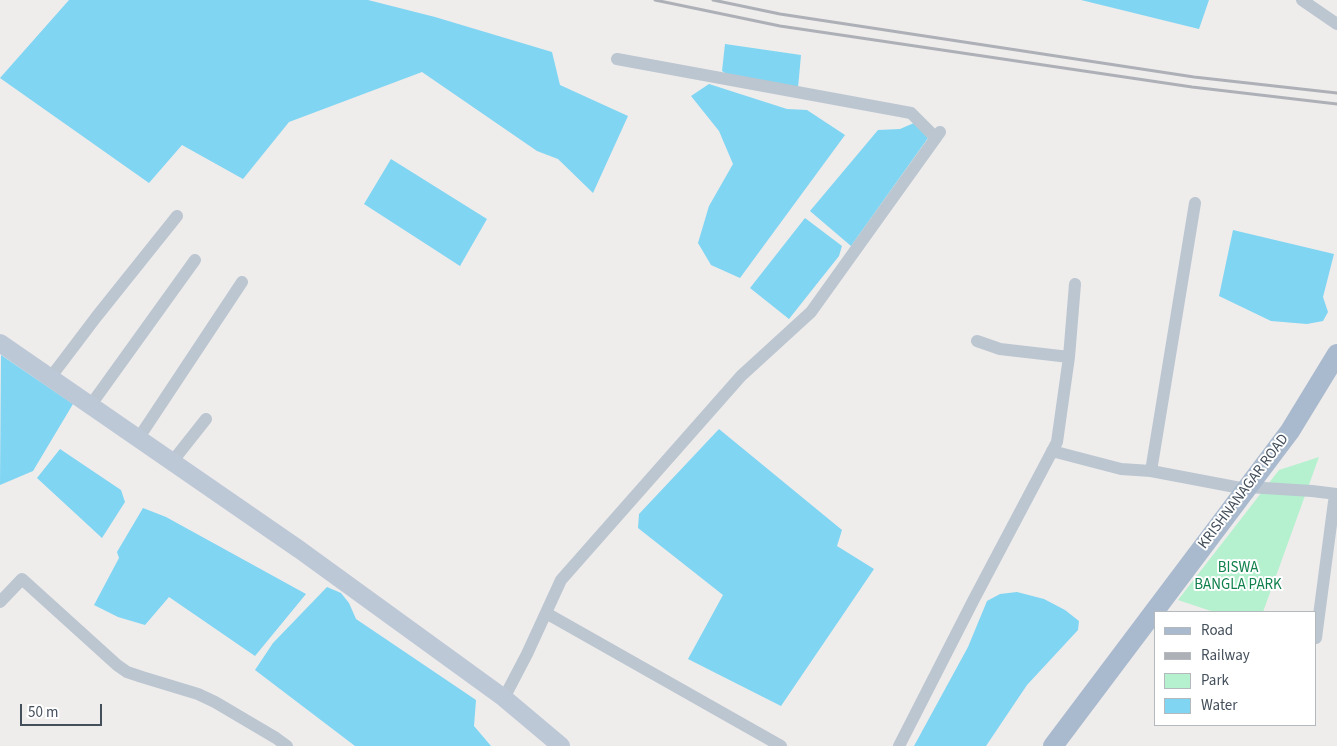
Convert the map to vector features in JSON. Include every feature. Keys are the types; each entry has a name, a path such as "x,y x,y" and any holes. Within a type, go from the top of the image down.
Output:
{"main road":[{"name":"KRISHNANAGAR ROAD","path":"1155,611 1290,431 1337,354"},
{"name":"KRISHNANAGAR ROAD","path":"1053,746 1154,612"}],"street":[{"path":"1302,0 1337,24"},
{"path":"504,698 561,580 741,376 811,312 938,135 911,113 617,59"},
{"path":"1151,471 1195,203"},
{"path":"50,378 177,216"},
{"path":"90,406 195,260"},
{"path":"138,439 242,282"},
{"path":"900,746 973,601 1057,442 1069,357 1075,284"},
{"path":"977,341 1000,348 1069,357"},
{"path":"0,343 300,550 504,698 561,746"},
{"path":"172,462 206,419"},
{"path":"1052,451 1121,469 1151,471 1246,489 1248,487 1312,490 1336,494 1317,631"},
{"path":"0,602 22,579 117,665 142,677 191,692 215,702 287,746"},
{"path":"546,613 781,746"}],"green space":[{"name":"BISWA BANGLA PARK","path":"1319,457 1263,611 1211,611 1178,600 1279,470"}],"water":[{"path":"69,0 368,0 435,17 552,52 560,85 628,116 593,193 558,159 537,151 422,72 289,122 243,179 182,145 149,183 0,78"},
{"path":"1081,0 1209,0 1199,29"},
{"path":"725,44 801,55 798,88 745,86 722,71"},
{"path":"709,84 787,109 807,110 845,135 740,278 711,265 698,243 709,206 733,164 719,131 691,96"},
{"path":"914,123 928,138 851,246 810,211 878,130 900,129"},
{"path":"391,159 487,219 460,266 364,204"},
{"path":"805,218 842,246 839,256 789,319 750,288"},
{"path":"1233,230 1334,254 1323,297 1328,312 1323,321 1307,324 1271,321 1219,296"},
{"path":"1,355 73,404 33,471 0,485"},
{"path":"719,429 842,530 837,546 874,569 781,706 688,659 723,595 638,528 639,514"},
{"path":"60,449 121,490 125,502 102,538 37,478"},
{"path":"143,508 166,517 306,594 255,656 169,597 145,625 118,617 94,605 119,558 117,552"},
{"path":"327,587 341,593 349,603 356,619 476,700 474,726 491,746 355,746 255,670 273,643"},
{"path":"1017,592 1044,599 1065,610 1079,621 1078,630 1027,685 986,746 914,746 968,647 987,601 1000,594"}],"railway":[{"path":"655,0 780,26 1192,87 1337,104"},
{"path":"713,0 780,14 1194,77 1337,93"}]}
